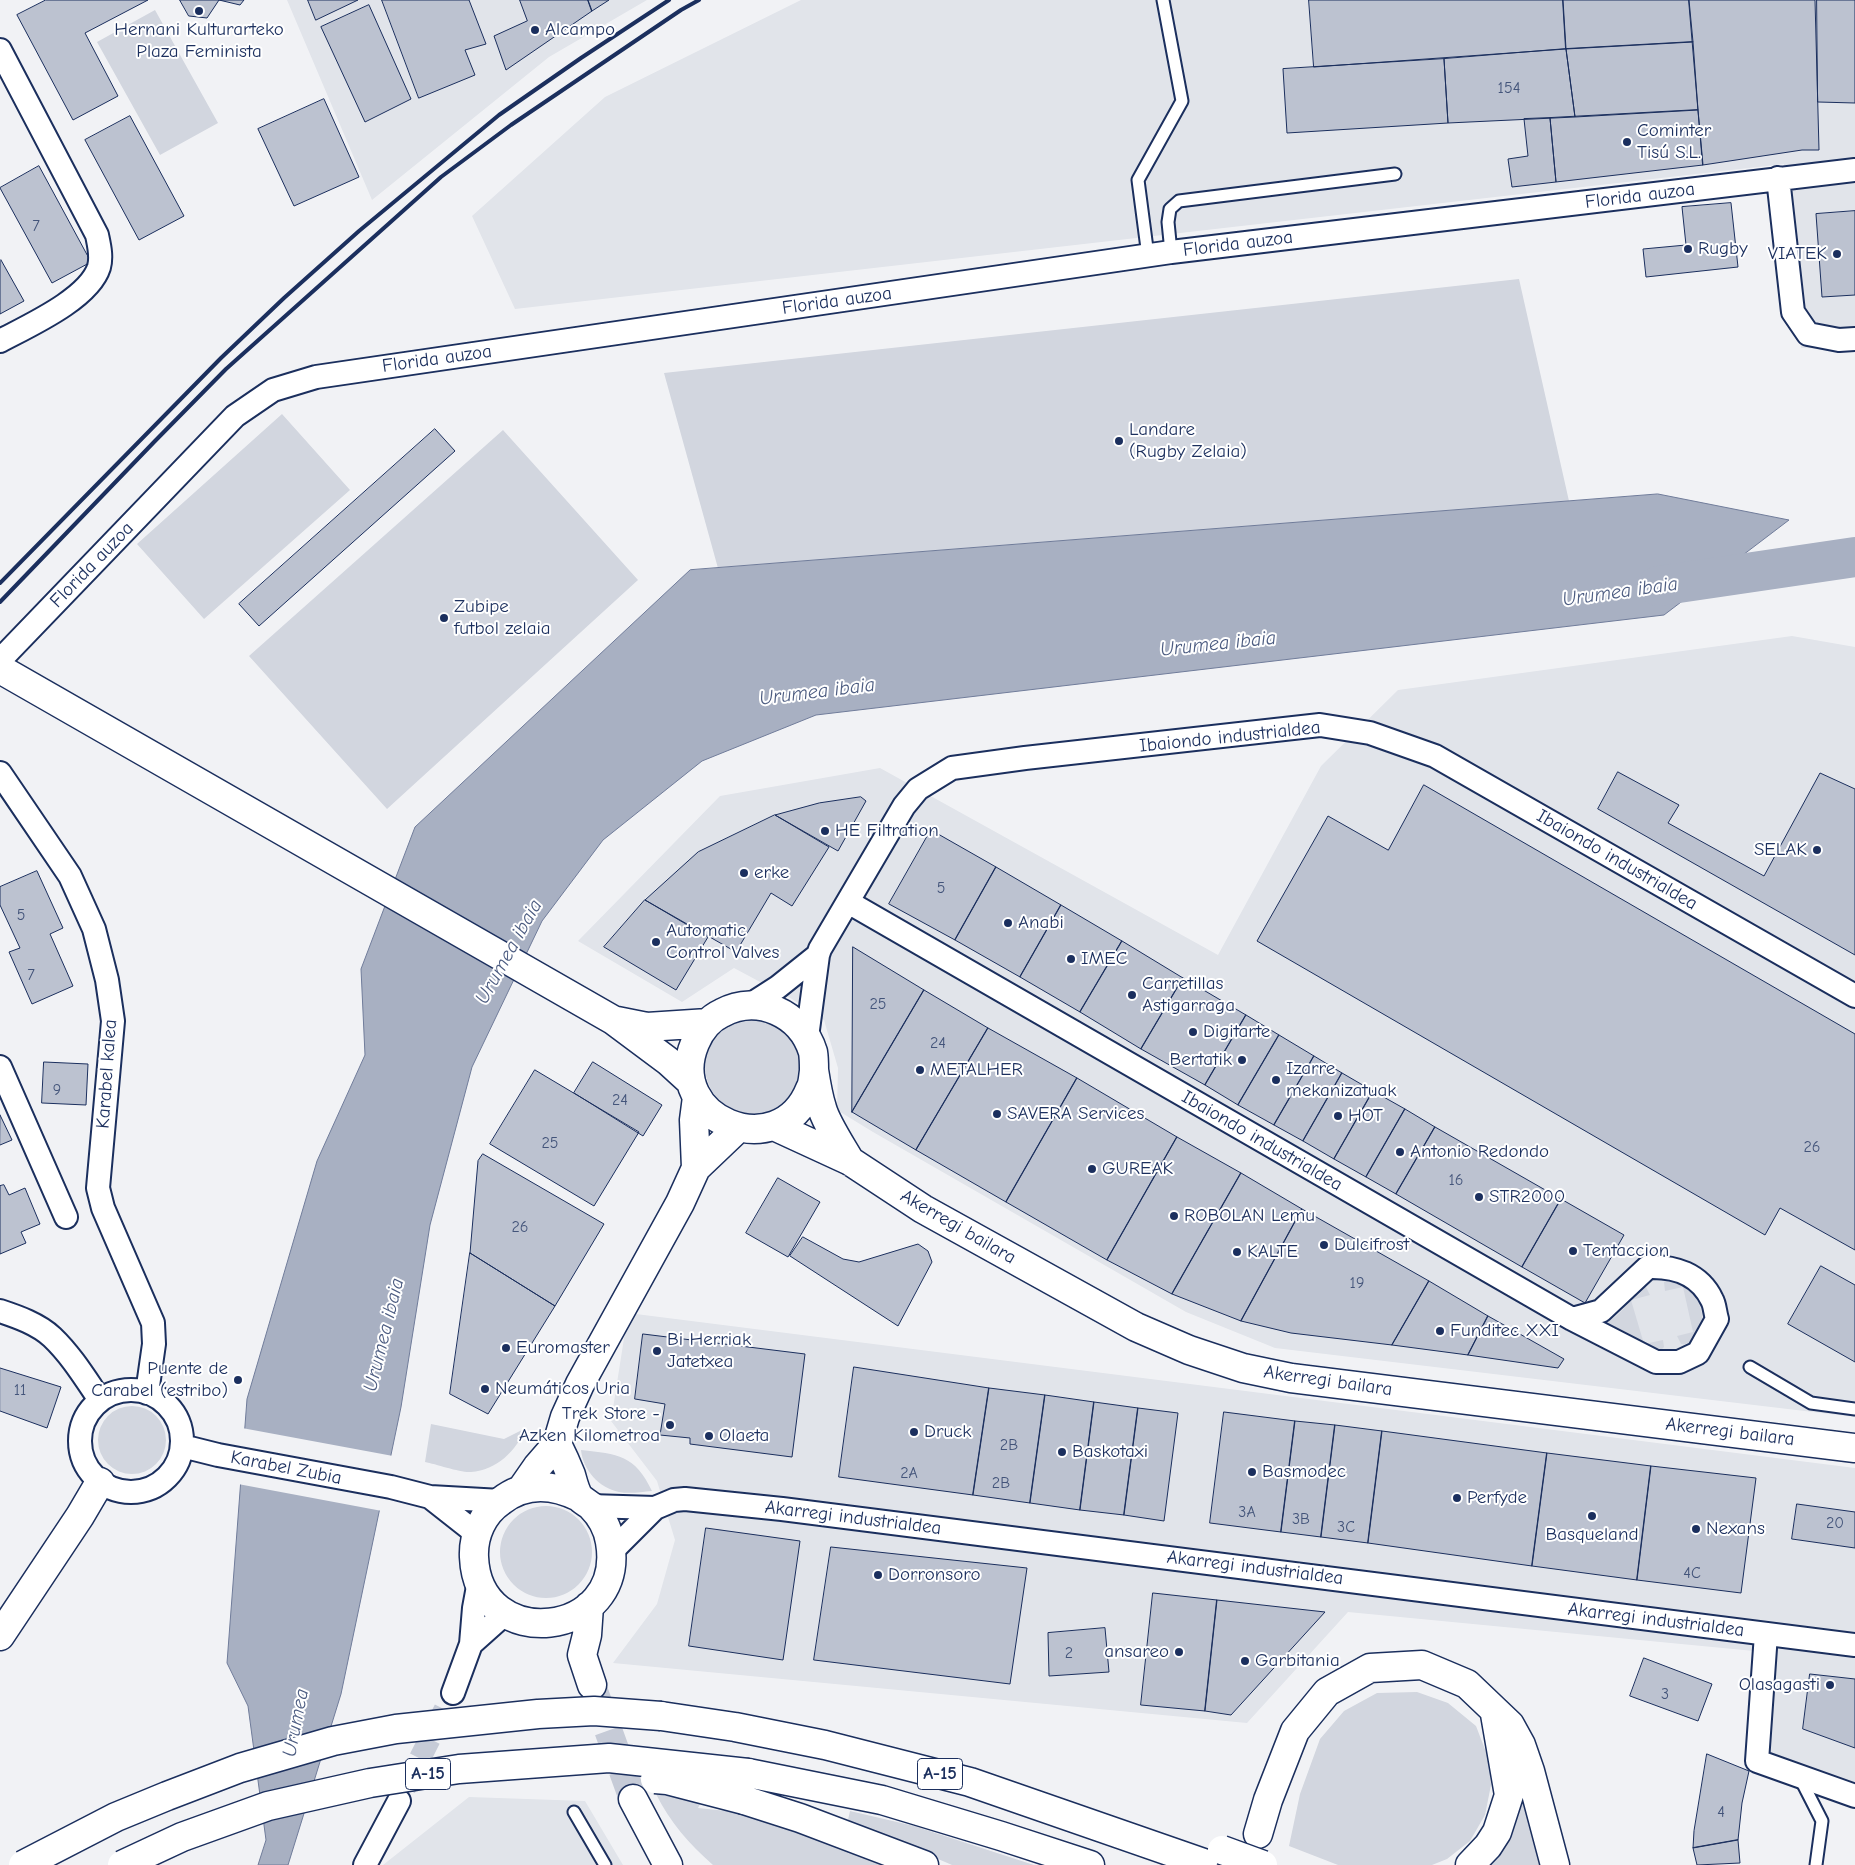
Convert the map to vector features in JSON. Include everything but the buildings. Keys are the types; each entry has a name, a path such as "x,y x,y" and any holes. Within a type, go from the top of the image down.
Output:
{"main road":[{"path":"3,662 614,1020 668,1061 694,1089 708,1111 722,1122 738,1128 756,1129 774,1126 790,1117 802,1104 811,1088 814,1071"},
{"path":"696,1168 694,1089 690,1066 692,1050 698,1036 708,1023 720,1013 734,1007 750,1005 767,1006 783,1013 797,1023 807,1037 813,1053 814,1071 822,1110 850,1161"},
{"path":"614,1020 647,1027 708,1023"},
{"name":"Akerregi bailara","path":"774,1126 850,1161 923,1210 1136,1327 1189,1350 1243,1368 1291,1378 1855,1448"},
{"path":"511,1495 535,1487 551,1487 566,1490 585,1501 597,1513 607,1531 612,1552 611,1567 607,1581 599,1595 579,1614 567,1620 541,1624 524,1622 508,1615 496,1606 486,1594 479,1581 474,1558 477,1534 486,1516 511,1495 557,1444 565,1417 580,1384 680,1203 696,1168 738,1128"},
{"path":"557,1444 585,1501"},
{"path":"0,1636 80,1516 100,1482"},
{"path":"589,1606 582,1655 592,1685"},
{"path":"541,1624 582,1655"},
{"path":"1258,1834 1268,1800 1295,1731 1327,1692 1370,1668 1422,1665 1467,1684 1510,1725 1521,1745 1530,1771 1556,1865"},
{"name":"A-15","path":"23,1865 116,1817 167,1796 240,1768 333,1741 396,1729 538,1714 594,1712 661,1716 735,1728 825,1745 910,1767 951,1764 989,1774 1216,1858"},
{"path":"1470,1865 1488,1846 1497,1832 1509,1795 1495,1712"},
{"name":"A-15","path":"122,1865 182,1837 268,1806 370,1783 459,1769 609,1758 748,1773 882,1800 1090,1865"},
{"path":"459,1769 574,1773 667,1780 744,1800 800,1818 924,1865"},
{"path":"633,1798 663,1854 682,1865"},
{"path":"1216,1858 1263,1865"}],"street":[{"path":"0,50 97,235 100,250 98,267 89,284 58,310 0,340"},
{"name":"Florida auzoa","path":"3,662 235,416 273,390 316,376 1171,252 1855,170"},
{"path":"1778,178 1793,312 1808,334 1840,340 1855,339"},
{"name":"Ibaiondo industrialdea","path":"818,955 904,806 918,789 952,768 1320,725 1370,732 1435,756 1855,996"},
{"name":"Karabel kalea","path":"0,773 70,876 94,929 107,980 113,1021 98,1188 103,1208 153,1323 154,1344 147,1393"},
{"name":"Ibaiondo industrialdea","path":"848,902 1572,1319 1656,1362 1679,1362 1698,1353 1717,1319 1712,1300 1698,1281 1678,1270 1666,1267 1648,1267 1601,1311 1572,1319"},
{"path":"750,1005 778,987 818,955"},
{"path":"807,1037 818,955"},
{"path":"0,1067 66,1217"},
{"path":"0,1311 21,1318 51,1336 75,1364 100,1400"},
{"path":"123,1390 147,1393 162,1401 174,1413 181,1429 182,1446 178,1461 170,1474 158,1484 144,1491 129,1492 114,1489 100,1482 87,1467 80,1448 80,1434 83,1421 100,1400 111,1394 123,1390"},
{"name":"Karabel Zubia","path":"182,1446 218,1455 391,1487 430,1497"},
{"path":"430,1497 511,1495"},
{"path":"430,1497 477,1534"},
{"name":"Akarregi industrialdea","path":"656,1508 674,1500 685,1499 782,1509 1855,1645"},
{"path":"585,1501 656,1508"},
{"path":"612,1552 656,1508"},
{"path":"454,1693 471,1644 474,1608 479,1581"},
{"path":"471,1644 499,1619 508,1615"},
{"path":"1766,1634 1757,1760 1855,1796"},
{"path":"366,1865 399,1801"}],"lane":[{"path":"1148,256 1138,180 1182,101 1163,0"},
{"path":"1171,252 1168,222 1170,209 1179,201 1395,174"},
{"path":"1750,1367 1811,1403 1855,1409"},
{"path":"1800,1776 1822,1821 1816,1865"},
{"path":"574,1812 605,1865"}],"shaded area":[{"path":"287,0 647,0 549,57 372,200"},
{"path":"801,0 1855,0 1855,349 1801,348 1784,164 515,309 472,216 605,97"},
{"path":"155,10 218,123 160,155 97,42"},
{"name":"Landare (Rugby Zelaia)","path":"1519,279 1571,510 729,608 664,373"},
{"path":"282,414 350,490 204,619 137,544"},
{"name":"Zubipe futbol zelaia","path":"503,430 638,580 387,809 249,656"},
{"path":"1792,636 1855,647 1855,1417 1275,1348 1186,1312 837,1110 838,1068 824,1020 792,999 734,968 682,1002 578,941 720,796 880,768 1218,955 1321,766 1398,690"},
{"path":"753,1018 771,1021 787,1032 798,1048 801,1066 798,1084 787,1100 771,1111 753,1114 735,1111 719,1100 708,1084 705,1066 708,1048 719,1032 735,1021"},
{"path":"1673,1278 1683,1283 1692,1291 1701,1310 1702,1317 1699,1331 1694,1340 1686,1344 1681,1344 1677,1336 1693,1332 1683,1287 1665,1291 1664,1282"},
{"path":"1646,1287 1650,1295 1631,1300 1644,1344 1663,1340 1664,1347 1659,1352 1602,1324 1614,1318 1639,1288"},
{"path":"628,1313 1855,1468 1855,1808 1746,1769 1754,1651 1348,1612 1247,1723 613,1663 657,1604 675,1540 657,1481 611,1421"},
{"path":"132,1406 145,1409 156,1416 163,1427 166,1440 163,1453 156,1464 145,1471 132,1474 119,1471 108,1464 101,1453 98,1440 101,1427 108,1416 119,1409"},
{"path":"431,1424 504,1439 526,1428 517,1444 504,1458 489,1468 467,1472 425,1462"},
{"path":"581,1450 624,1458 639,1470 652,1491 623,1493 605,1487 589,1471 582,1457"},
{"path":"546,1506 564,1510 578,1520 588,1534 592,1552 588,1570 578,1584 564,1594 546,1598 528,1594 514,1584 504,1570 500,1552 504,1534 514,1520 528,1510"},
{"path":"1417,1692 1448,1703 1476,1726 1489,1760 1491,1785 1485,1815 1470,1841 1447,1859 1432,1865 1338,1865 1289,1846 1300,1794 1320,1739 1344,1711 1377,1693"},
{"path":"656,1794 701,1802 698,1808 736,1812 784,1824 890,1865 713,1865 681,1832 667,1814"},
{"path":"469,1797 585,1801 623,1865 383,1865"},
{"path":"1521,1797 1525,1797 1544,1865 1489,1865 1504,1846 1516,1820"},
{"path":"850,1811 914,1826 1034,1865 952,1865 848,1820"}],"water":[{"name":"Urumea","path":"1658,494 1789,520 1664,615 816,715 702,761 603,840 542,921 472,1067 430,1225 401,1407 341,1694 288,1865 258,1865 266,1840 248,1706 227,1663 247,1399 317,1161 365,1055 361,969 415,827 690,570"}],"pier":[{"path":"242,1428 393,1456 382,1511 238,1484"}],"waterway":[{"name":"Urumea ibaia","path":"1658,586 1855,557"}],"tunnel":[{"path":"594,1691 633,1799"},
{"path":"405,1788 453,1693"}],"railway":[{"path":"0,583 221,358 359,231 499,115 669,0"},
{"path":"0,602 226,369 441,177 511,125 681,10 699,0"}],"place":[{"name":"Hernani Kulturarteko Plaza Feminista","path":"199,11"},
{"name":"Alcampo","path":"535,30"},
{"name":"Cominter Tisú S.L.","path":"1627,142"},
{"name":"Rugby","path":"1688,249"},
{"name":"VIATEK","path":"1837,254"},
{"name":"Landare (Rugby Zelaia)","path":"1119,441"},
{"name":"Zubipe futbol zelaia","path":"444,618"},
{"name":"HE Filtration","path":"825,831"},
{"name":"SELAK","path":"1817,850"},
{"name":"erke","path":"744,873"},
{"name":"Anabi","path":"1008,923"},
{"name":"Automatic Control Valves","path":"656,942"},
{"name":"IMEC","path":"1071,959"},
{"name":"Carretillas Astigarraga","path":"1132,995"},
{"name":"Digitarte","path":"1193,1032"},
{"name":"Bertatik","path":"1242,1060"},
{"name":"METALHER","path":"920,1070"},
{"name":"Izarre mekanizatuak","path":"1276,1080"},
{"name":"SAVERA Services","path":"997,1114"},
{"name":"HOT","path":"1338,1116"},
{"name":"Antonio Redondo","path":"1400,1152"},
{"name":"GUREAK","path":"1092,1169"},
{"name":"STR2000","path":"1479,1197"},
{"name":"ROBOLAN Lemu","path":"1174,1216"},
{"name":"Dulcifrost","path":"1324,1245"},
{"name":"Tentaccion","path":"1573,1251"},
{"name":"KALTE","path":"1237,1252"},
{"name":"Funditec XXI","path":"1440,1331"},
{"name":"Euromaster","path":"506,1348"},
{"name":"Bi Herriak Jatetxea","path":"657,1351"},
{"name":"Puente de Carabel (estribo)","path":"238,1380"},
{"name":"Neumáticos Uria","path":"485,1389"},
{"name":"Trek Store - Azken Kilometroa","path":"670,1425"},
{"name":"Druck","path":"914,1432"},
{"name":"Olaeta","path":"709,1436"},
{"name":"Baskotaxi","path":"1062,1452"},
{"name":"Basmodec","path":"1252,1472"},
{"name":"Perfyde","path":"1457,1498"},
{"name":"Basqueland","path":"1592,1516"},
{"name":"Nexans","path":"1696,1529"},
{"name":"Dorronsoro","path":"878,1575"},
{"name":"ansareo","path":"1179,1652"},
{"name":"Garbitania","path":"1245,1661"},
{"name":"Olasagasti","path":"1830,1685"}]}
